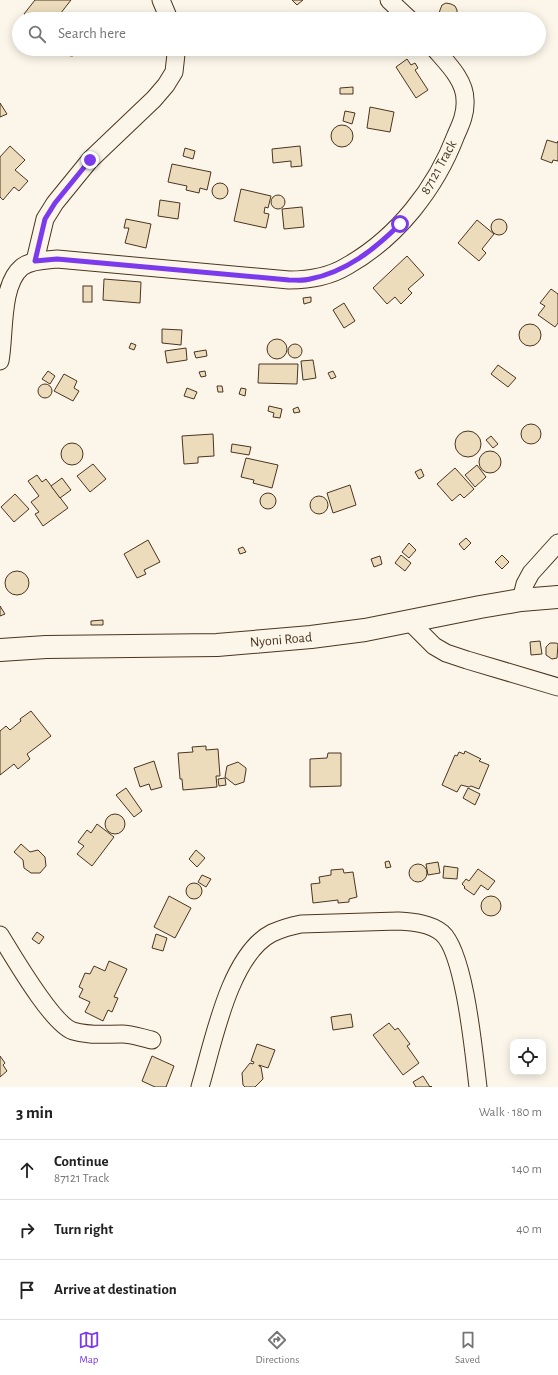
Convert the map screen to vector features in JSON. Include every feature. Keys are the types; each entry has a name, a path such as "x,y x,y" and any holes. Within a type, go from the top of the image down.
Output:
{"street":[{"path":"161,0 166,12"},
{"path":"389,0 402,12"},
{"path":"35,261 45,219 55,203 90,160 154,100 174,72 176,56"},
{"name":"87121 Track","path":"0,361 9,283 22,267 35,261 57,259 289,280 314,278 346,267 382,242 400,224 437,176 451,148 463,118 465,100 462,86 452,69 441,56"},
{"path":"521,600 525,584 531,573 558,543"},
{"name":"Nyoni Road","path":"0,650 46,647 217,645 311,637 410,622 480,606 521,600 558,597"},
{"path":"410,622 434,646 446,653 558,687"},
{"path":"200,1087 224,1004 235,975 248,955 260,943 271,934 287,927 301,924 398,921 413,922 429,926 441,933 449,942 455,954 464,989 478,1087"},
{"path":"0,935 28,980 52,1013 63,1025 72,1031 90,1034 126,1034 152,1040"}],"building":[{"path":"35,0 71,0 62,12 26,12"},
{"path":"292,0 303,0 297,5"},
{"path":"446,3 451,4 455,6 457,12 440,12 442,5"},
{"path":"407,59 411,65 415,63 418,68 415,70 428,90 416,98 396,67"},
{"path":"353,87 353,94 340,94 340,88"},
{"path":"0,103 7,114 0,117"},
{"path":"370,107 394,112 390,132 367,128"},
{"path":"345,111 355,113 352,124 343,121"},
{"path":"342,125 350,128 353,136 350,144 342,147 334,144 331,136 334,128"},
{"path":"547,140 557,143 558,141 558,161 553,160 552,163 541,159"},
{"path":"10,146 25,160 15,170 28,181 19,191 14,187 3,200 0,197 0,157"},
{"path":"300,146 302,166 291,167 291,161 273,163 272,149"},
{"path":"185,148 195,151 193,159 183,156"},
{"path":"172,164 211,172 207,190 200,188 199,193 186,190 187,186 168,182"},
{"path":"217,183 223,183 228,188 226,197 223,199 217,199 212,194 212,188"},
{"path":"241,189 271,196 268,208 265,207 264,213 269,214 266,228 234,221"},
{"path":"275,195 281,195 285,199 285,205 281,209 275,209 271,205 271,199"},
{"path":"160,200 180,203 178,219 158,216"},
{"path":"302,207 304,227 284,229 282,209"},
{"path":"126,219 151,224 146,248 125,243 129,228 124,228"},
{"path":"496,219 502,219 507,224 505,233 502,235 496,235 491,230 491,224"},
{"path":"477,220 494,234 482,249 486,253 479,261 458,243"},
{"path":"407,256 424,275 408,289 412,293 401,304 395,297 387,304 373,288"},
{"path":"104,279 141,282 140,303 103,300"},
{"path":"83,286 92,286 92,302 83,302"},
{"path":"551,289 558,294 558,323 555,327 538,315 545,306 540,303"},
{"path":"311,297 311,302 304,304 303,298"},
{"path":"344,303 355,321 344,328 333,310"},
{"path":"530,324 538,327 541,335 538,343 530,346 522,343 519,335 522,327"},
{"path":"162,329 182,330 181,345 162,343"},
{"path":"277,339 284,342 287,349 284,356 277,359 270,356 267,349 270,342"},
{"path":"131,343 136,345 134,350 129,348"},
{"path":"295,344 300,346 302,351 300,356 295,358 290,356 288,351 290,346"},
{"path":"186,348 187,360 167,363 165,351"},
{"path":"206,350 207,356 196,358 194,352"},
{"path":"313,360 316,378 303,380 301,361"},
{"path":"259,364 298,364 297,384 258,383"},
{"path":"498,365 516,378 508,387 491,374"},
{"path":"48,371 55,376 50,384 42,379"},
{"path":"205,371 206,376 201,377 199,372"},
{"path":"333,371 336,377 331,379 328,373"},
{"path":"64,374 77,381 74,388 79,391 73,401 54,391"},
{"path":"42,384 48,384 52,388 52,394 48,398 42,398 38,394 38,388"},
{"path":"217,386 222,386 223,392 218,392"},
{"path":"187,388 197,392 194,399 184,396"},
{"path":"241,388 246,389 245,396 239,394"},
{"path":"269,406 282,409 280,418 273,417 274,413 268,411"},
{"path":"298,407 300,412 294,413 293,409"},
{"path":"531,424 538,427 541,434 538,441 531,444 524,441 521,434 524,427"},
{"path":"468,431 477,435 481,444 477,453 468,457 459,453 455,444 459,435"},
{"path":"213,434 214,456 198,457 198,463 184,464 182,436"},
{"path":"491,436 498,444 493,448 486,440"},
{"path":"72,443 80,446 83,454 80,462 72,465 64,462 61,454 64,446"},
{"path":"232,444 251,447 249,455 231,452"},
{"path":"490,451 494,452 500,458 500,466 494,472 490,473 486,472 480,466 479,462 480,458 486,452"},
{"path":"246,458 278,465 272,488 253,483 254,480 241,477"},
{"path":"93,464 106,479 90,492 77,476"},
{"path":"477,465 486,477 475,487 465,475"},
{"path":"455,468 474,489 464,498 460,494 452,501 437,484"},
{"path":"421,469 424,476 419,479 415,472"},
{"path":"37,475 42,482 46,479 68,508 43,526 35,514 39,512 31,502 39,496 28,481"},
{"path":"62,478 71,490 60,498 51,486"},
{"path":"350,485 356,505 333,513 327,493"},
{"path":"268,493 275,498 276,501 271,508 268,509 261,504 260,501 265,494"},
{"path":"15,494 29,509 14,522 1,507"},
{"path":"319,496 325,499 328,505 325,511 319,514 313,511 310,505 313,499"},
{"path":"466,538 471,543 464,550 459,544"},
{"path":"148,540 160,562 144,570 146,574 137,578 124,554"},
{"path":"409,543 416,550 409,558 402,552"},
{"path":"243,547 246,552 240,554 238,549"},
{"path":"401,555 411,563 405,571 395,563"},
{"path":"502,555 509,562 502,569 495,562"},
{"path":"380,556 382,564 374,567 371,559"},
{"path":"17,571 26,574 29,583 26,592 17,595 8,592 5,583 8,574"},
{"path":"0,606 5,614 0,616"},
{"path":"103,620 103,625 91,625 91,621"},
{"path":"540,641 542,654 531,655 530,642"},
{"path":"550,643 558,644 557,658 552,659 546,655 546,647"},
{"path":"31,711 51,736 27,754 30,759 18,769 14,764 0,775 0,731 6,726 10,730 21,721 20,719"},
{"path":"206,746 206,750 218,749 220,776 216,776 217,787 183,790 182,779 180,779 178,753 193,752 192,747"},
{"path":"465,751 481,759 479,761 489,765 479,789 461,785 457,792 442,785 455,755 457,756 459,752 464,754"},
{"path":"328,753 341,753 341,786 310,787 310,759 327,758"},
{"path":"154,761 162,787 151,790 149,784 140,787 134,768"},
{"path":"238,762 246,768 246,770 244,782 235,785 225,777 227,766"},
{"path":"225,778 226,785 219,786 218,779"},
{"path":"126,788 142,811 134,817 116,795"},
{"path":"468,788 480,794 475,805 463,798"},
{"path":"115,814 122,817 125,824 122,831 115,834 108,831 105,824 108,817"},
{"path":"97,824 114,837 92,866 77,854 84,846 78,842 87,830 91,833"},
{"path":"21,844 30,852 38,850 45,857 46,866 40,873 31,873 24,868 23,860 14,852"},
{"path":"196,850 205,858 197,867 189,859"},
{"path":"389,861 391,867 386,868 385,862"},
{"path":"438,862 440,873 428,875 426,864"},
{"path":"414,864 422,864 427,869 425,880 422,882 414,882 409,877 409,869"},
{"path":"444,866 458,868 457,879 443,878"},
{"path":"343,869 344,873 353,872 357,897 349,899 349,902 338,903 338,900 313,903 311,884 320,883 319,877 331,875 331,870"},
{"path":"478,869 495,881 488,890 481,885 474,895 464,888 465,887 462,884 466,879 469,881"},
{"path":"202,875 211,879 206,887 198,882"},
{"path":"191,883 197,883 202,888 200,897 197,899 191,899 186,894 186,888"},
{"path":"169,896 191,908 175,938 154,927"},
{"path":"491,896 498,899 501,906 498,913 491,916 484,913 481,906 484,899"},
{"path":"37,932 44,937 39,944 32,939"},
{"path":"156,934 167,938 163,951 152,948"},
{"path":"109,961 127,969 114,997 118,998 112,1012 108,1010 103,1021 85,1012 90,1002 79,997 83,989 79,987 85,973 90,974 94,966 105,971"},
{"path":"351,1014 353,1027 333,1030 331,1017"},
{"path":"389,1023 395,1030 398,1028 410,1044 407,1046 419,1063 403,1075 373,1035"},
{"path":"257,1044 275,1050 268,1068 259,1065 261,1067 263,1079 255,1087 245,1087 243,1085 242,1073 250,1063 253,1064 254,1062 251,1061"},
{"path":"0,1056 5,1063 3,1065 7,1071 0,1077"},
{"path":"152,1056 174,1066 166,1087 155,1087 142,1081"},
{"path":"423,1076 430,1087 416,1087 413,1082"}],"route":[{"path":"90,160 55,203 45,219 40,234 35,261 57,259 289,280 308,280 346,267 382,242 400,224"}]}
